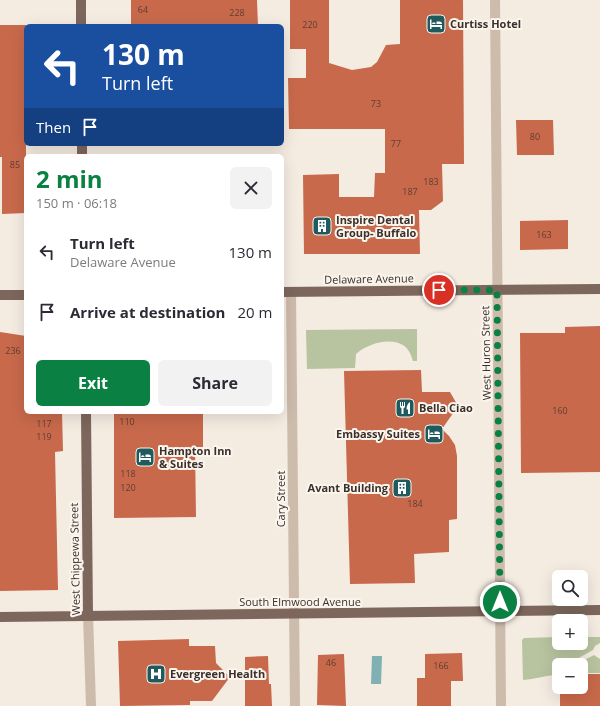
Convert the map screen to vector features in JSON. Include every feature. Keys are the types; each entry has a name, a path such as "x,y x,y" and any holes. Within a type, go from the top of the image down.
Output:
{"main road":[{"path":"81,0 81,24"},
{"name":"Delaware Avenue","path":"287,292 600,289"},
{"path":"0,295 24,295"},
{"name":"West Chippewa Street","path":"86,414 88,615"},
{"name":"South Elmwood Avenue","path":"0,617 600,610"}],"street":[{"name":"West Huron Street","path":"495,0 501,706"},
{"name":"Cary Street","path":"287,292 296,706"},
{"name":"West Chippewa Street","path":"88,615 91,706"}],"green space":[{"path":"417,329 417,361 413,361 411,354 403,345 385,342 366,347 356,354 355,368 307,369 306,330"},
{"path":"552,637 552,650 588,650 588,637 600,637 600,643 595,646 593,650 579,658 552,658 552,675 523,680 522,640 524,638"},
{"path":"594,655 600,659 600,673 588,673 588,658"}],"water":[{"path":"372,656 382,656 381,684 371,684"}],"building":[{"path":"131,0 257,0 258,24 131,24"},
{"path":"290,0 329,0 329,63 352,70 371,67 377,62 386,45 400,44 400,0 463,0 464,164 442,164 443,201 431,210 419,210 420,254 304,254 303,175 339,174 339,197 374,197 375,173 385,173 385,129 289,129 288,78 306,78 306,49 290,49"},
{"path":"0,25 24,25 24,146 26,146 26,154 24,154 24,213 2,214 2,157 0,157"},
{"path":"516,120 553,120 554,155 517,155"},
{"path":"568,220 568,249 520,250 520,221"},
{"path":"600,326 600,472 521,473 520,333 565,333 565,327"},
{"path":"0,332 24,336 24,414 62,414 63,451 55,452 58,590 0,591"},
{"name":"Avant Building","path":"421,370 422,392 450,392 458,406 442,429 455,445 457,456 457,519 449,520 449,552 414,554 415,583 350,584 344,371"},
{"name":"Hampton Inn & Suites","path":"114,414 203,414 203,447 195,447 196,517 114,518"},
{"name":"Evergreen Health","path":"189,639 189,646 215,646 216,663 230,677 212,701 190,701 190,705 120,706 118,641"},
{"path":"462,653 463,681 451,681 451,706 417,706 417,678 425,678 425,654"},
{"path":"344,654 346,706 317,705 318,655"},
{"path":"268,656 269,684 271,684 272,706 245,706 245,657"},
{"path":"588,674 600,674 600,706 560,706 560,694 588,694"}],"place":[{"name":"Curtiss Hotel","path":"436,24"},
{"name":"Inspire Dental Group- Buffalo","path":"322,226"},
{"name":"Bella Ciao","path":"405,408"},
{"name":"Embassy Suites","path":"434,434"},
{"name":"Hampton Inn & Suites","path":"145,457"},
{"name":"Avant Building","path":"402,488"},
{"name":"Evergreen Health","path":"156,674"}],"route":[{"path":"439,290 497,290 500,602"}]}
